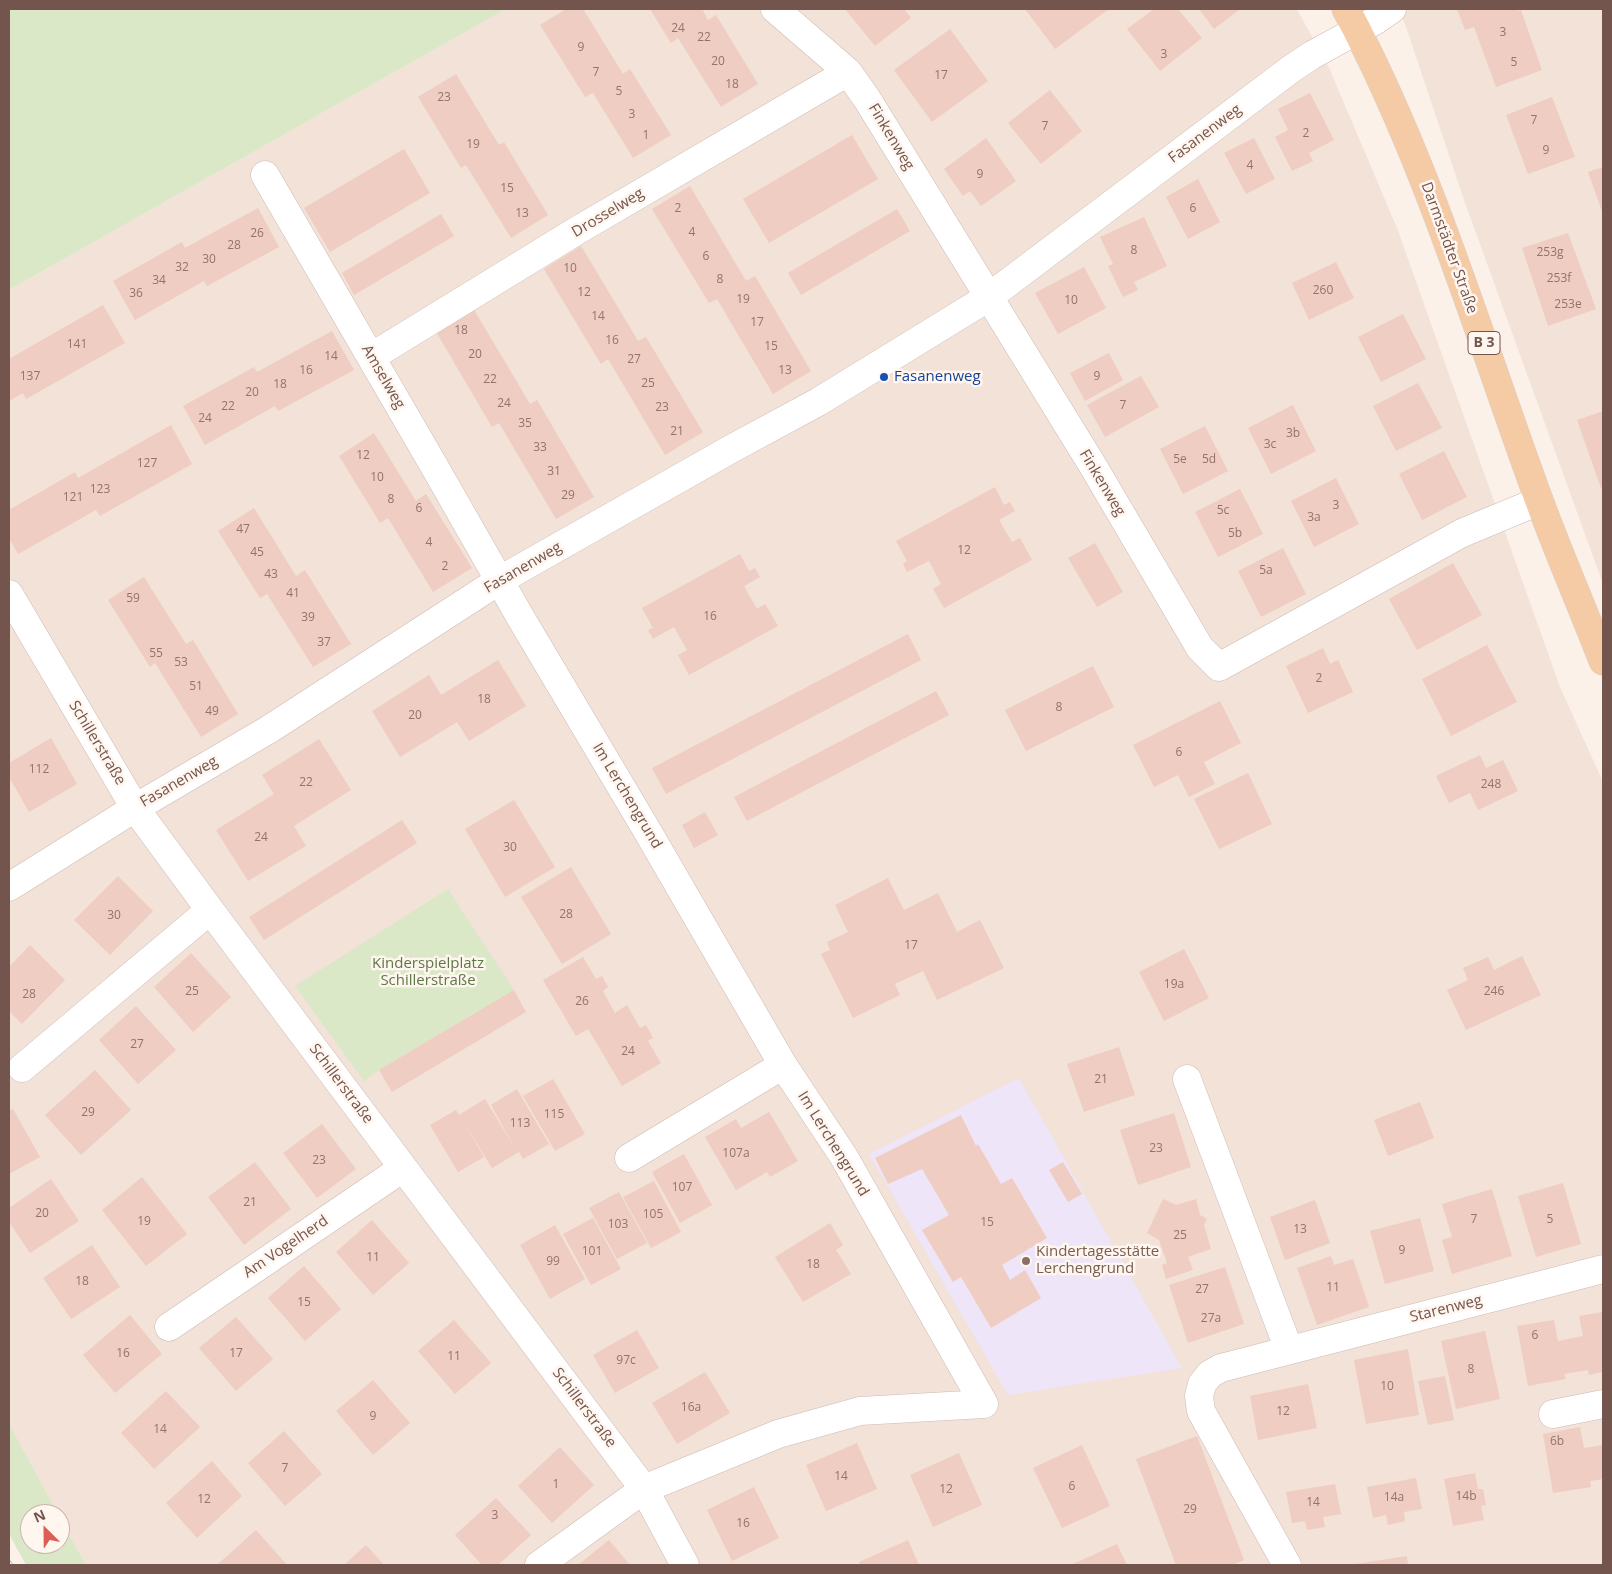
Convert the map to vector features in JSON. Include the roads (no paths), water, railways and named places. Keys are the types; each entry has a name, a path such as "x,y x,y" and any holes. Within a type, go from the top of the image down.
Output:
{"main road":[{"name":"Darmstädter Straße","path":"1351,19 1404,132 1429,192 1452,252 1539,501 1603,661"}],"street":[{"name":"Finkenweg","path":"775,9 848,72 874,108 1093,466 1200,648 1220,667 1462,533 1539,501"},
{"name":"Fasanenweg","path":"9,887 135,808 268,730 500,580 818,402 988,297 1298,64 1334,41 1351,19 1392,9"},
{"name":"Drosselweg","path":"371,357 578,230 848,72"},
{"name":"Amselweg","path":"265,175 500,580"},
{"name":"Im Lerchengrund","path":"500,580 784,1065 844,1157 984,1404 860,1411 778,1434 644,1489"},
{"name":"Schillerstraße","path":"9,594 135,808 644,1489 685,1565"},
{"path":"22,1068 210,910"},
{"path":"629,1158 784,1065"},
{"path":"1187,1079 1289,1350"},
{"name":"Am Vogelherd","path":"169,1327 403,1168"},
{"name":"Starenweg","path":"1287,1565 1202,1412 1199,1396 1202,1384 1210,1374 1221,1368 1603,1269"},
{"path":"1553,1414 1603,1404"},
{"path":"539,1565 644,1489"}],"place":[{"name":"Fasanenweg","path":"884,377"},
{"name":"Kindertagesstätte Lerchengrund","path":"1026,1261"}],"park label":[{"name":"Kinderspielplatz Schillerstraße","path":"428,972"}]}
